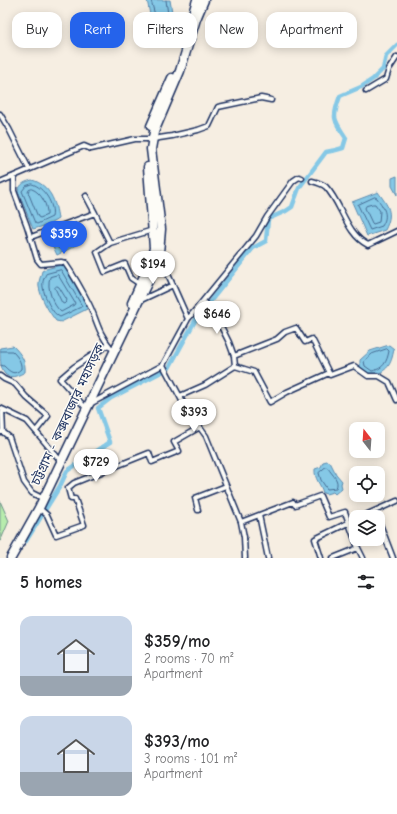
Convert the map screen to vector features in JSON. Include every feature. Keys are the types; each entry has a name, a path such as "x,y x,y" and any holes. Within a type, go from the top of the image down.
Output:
{"highway":[{"name":"চট্টগ্রাম - কক্সবাজার মহাসড়ক","path":"6,558 40,497 86,406 109,346 151,260 154,248 150,139 148,133 175,71 197,0"},
{"path":"11,558 39,508 86,406 150,277 159,253 161,229 150,139 180,71 196,19 204,0"}],"street":[{"path":"366,91 386,79 389,69 397,57"},
{"path":"0,182 84,146 91,149 205,128 209,126 218,107 261,98 271,100"},
{"path":"0,113 29,169"},
{"path":"14,176 14,191 31,237 37,259 40,264 61,262 65,264 90,305 97,328 109,346 74,367 60,379 86,406 163,365 188,319 256,236 266,217 293,181 299,176 302,178"},
{"path":"312,181 325,186 336,202 352,231 364,243 368,245 397,231"},
{"path":"86,196 110,243"},
{"path":"31,237 95,213"},
{"path":"140,284 131,278 124,264 105,272 97,252 110,243 153,230"},
{"path":"159,253 188,319"},
{"path":"139,300 173,285"},
{"path":"203,301 210,309 230,342 235,366"},
{"path":"234,356 277,339 285,332 296,328 305,342 312,339 330,375 354,366 368,376 380,376 389,382 397,400"},
{"path":"163,365 187,410 206,436 241,522 244,537 245,558"},
{"path":"180,396 205,385 235,366 254,372 270,402 287,392 329,372"},
{"path":"0,376 4,380 15,384 26,397 48,416 36,431"},
{"path":"40,497 32,494 24,482 9,437 1,432 1,409 27,421 59,459"},
{"path":"39,508 47,515 56,535 84,525 75,499 71,499 68,488 74,483 149,454 152,462 179,451 174,442 200,427"},
{"path":"198,510 195,498 226,486"},
{"path":"241,522 293,502 295,505 320,496 329,516 345,512 363,558"},
{"path":"379,510 397,501"},
{"path":"259,515 268,558"},
{"path":"321,558 315,539 348,522"},
{"path":"385,537 393,558"},
{"path":"333,558 358,548"}],"green space":[{"path":"0,501 9,521 0,542"}],"water":[{"path":"147,0 170,0 172,12 149,12"},
{"path":"397,176 397,195 392,186 392,178"},
{"path":"32,180 38,182 48,190 56,206 58,219 48,225 33,229 18,191 20,186 27,181"},
{"path":"378,192 389,210 388,224 385,230 367,236 352,202"},
{"path":"68,226 77,245 57,255 47,234"},
{"path":"61,265 64,266 86,304 87,309 61,322 56,321 43,301 39,281 42,271"},
{"path":"389,345 394,349 392,359 388,367 371,376 360,367 360,360 370,351"},
{"path":"13,346 25,364 25,372 11,377 4,372 2,367 0,348"},
{"path":"323,462 330,462 336,474 342,481 342,488 335,494 333,492 326,494 323,493 315,473 315,469 321,467"}],"waterway":[{"path":"26,541 60,486 67,471 110,442 98,408 111,398 169,368 196,319 253,248 266,241 268,219 292,207 299,188 326,152 343,148 346,138 338,127 335,118 340,96 361,87 373,79 383,69 386,56 397,45"}]}
